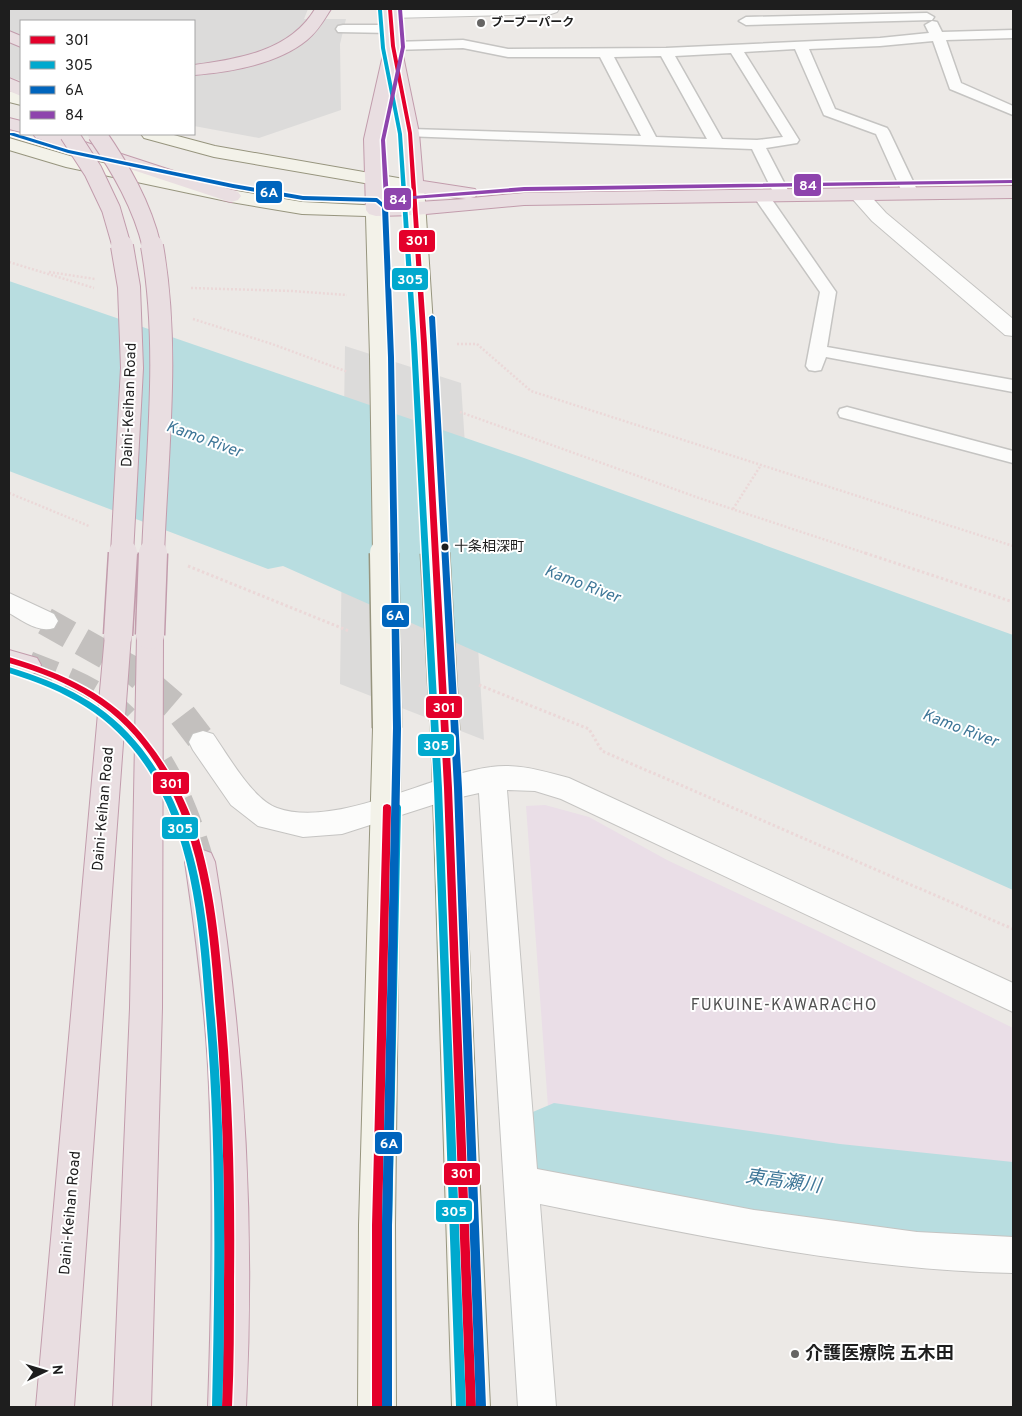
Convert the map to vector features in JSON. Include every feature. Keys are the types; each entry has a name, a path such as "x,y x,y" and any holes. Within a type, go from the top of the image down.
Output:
{"highway":[{"path":"195,70 246,61 276,50 308,30 323,9"},
{"path":"392,24 410,133 414,186 524,199"},
{"path":"392,24 373,139 376,210 415,209 524,199 1013,192"},
{"path":"9,83 20,90"},
{"path":"45,135 231,196"},
{"name":"Daini-Keihan Road","path":"55,1407 118,635 134,358 131,296 126,255 101,184 87,157 71,135"},
{"name":"Daini-Keihan Road","path":"98,135 114,155 134,189 147,225 156,261 160,298 161,356 150,635 146,1008 132,1407"},
{"path":"200,862 212,927 220,1002 225,1084 229,1191 230,1308 227,1407"}],"street":[{"path":"392,24 551,9"},
{"path":"154,135 214,150 414,186 448,788 471,1407"},
{"path":"9,144 66,161 231,196 302,208 376,210 381,357 387,728 387,807 377,1225 377,1407"},
{"path":"859,195 879,216 1013,330"},
{"path":"9,602 45,622"},
{"path":"203,742 241,797 268,818 303,825 342,822 448,788 492,778 535,780 569,790 1013,998"},
{"path":"492,778 537,1407"},
{"path":"521,1183 754,1228 917,1250 1013,1255"}],"lane":[{"path":"756,46 744,15 925,13 938,36 955,86 1013,111"},
{"path":"343,29 392,24 464,44 508,53 666,52 756,46 880,42 938,36 1013,34"},
{"path":"800,45 830,112 882,131 911,194"},
{"path":"410,133 757,145 792,140 735,48"},
{"path":"666,52 717,144"},
{"path":"605,53 651,142"},
{"path":"757,145 775,177 783,196"},
{"path":"762,197 828,292 816,358 1013,386"},
{"path":"847,413 1013,457"}],"path":[{"path":"9,262 96,289"},
{"path":"187,287 292,291 355,296"},
{"path":"188,318 272,344 355,374"},
{"path":"424,343 477,344 531,391 1013,546"},
{"path":"458,411 733,509 1013,602"},
{"path":"733,509 761,465"},
{"path":"9,493 98,530"},
{"path":"179,562 352,633"},
{"path":"470,681 589,729 602,751 1013,929"}],"shaded area":[{"path":"9,9 308,9 304,19 346,19 340,44 341,110 259,138 195,126 195,20 20,20 20,81 9,77"},
{"path":"345,346 461,383 484,740 340,684"},
{"path":"545,805 589,817 667,860 822,933 1013,1028 1013,1189 911,1188 755,1169 550,1134 526,806"}],"water":[{"name":"Kamo River","path":"9,281 524,458 1013,635 1013,890 283,566 268,569 9,471"}],"waterway":[{"name":"東高瀬川","path":"554,1149 840,1191 1013,1210"}],"tunnel":[{"path":"45,621 134,671 177,708 203,742"},
{"path":"28,665 95,695 139,734 153,753 176,795 200,862"}],"transit line":[{"name":"301","path":"390,9 393,46 410,133 424,343 448,788 471,1407"},
{"name":"84","path":"400,9 403,47 383,140 386,200 524,189 1013,182"},
{"name":"305","path":"380,10 383,48 400,134 414,344 438,788 461,1407"},
{"name":"6A","path":"12,134 68,151 233,186 303,198 377,200 385,207 391,357 397,728 387,1225 387,1407"},
{"name":"6A","path":"432,317 458,788 481,1407"},
{"name":"301","path":"9,660 38,669 87,691 127,723 145,742 161,765 176,791 195,839 202,864 211,916 219,993 226,1096 229,1252 227,1407"},
{"name":"305","path":"9,670 61,688 104,715 122,732 139,751 154,773 168,798 186,845 198,895 204,945 216,1099 220,1253 217,1407"},
{"name":"301","path":"377,1407 377,1225 387,807"},
{"name":"305","path":"387,1407 387,1225 397,807"}],"place":[{"name":"ブーブーパーク","path":"481,23"},
{"name":"十条相深町","path":"445,547"},
{"name":"介護医療院 五木田","path":"795,1354"}],"district":[{"name":"FUKUINE-KAWARACHO","path":"784,1006"}]}
